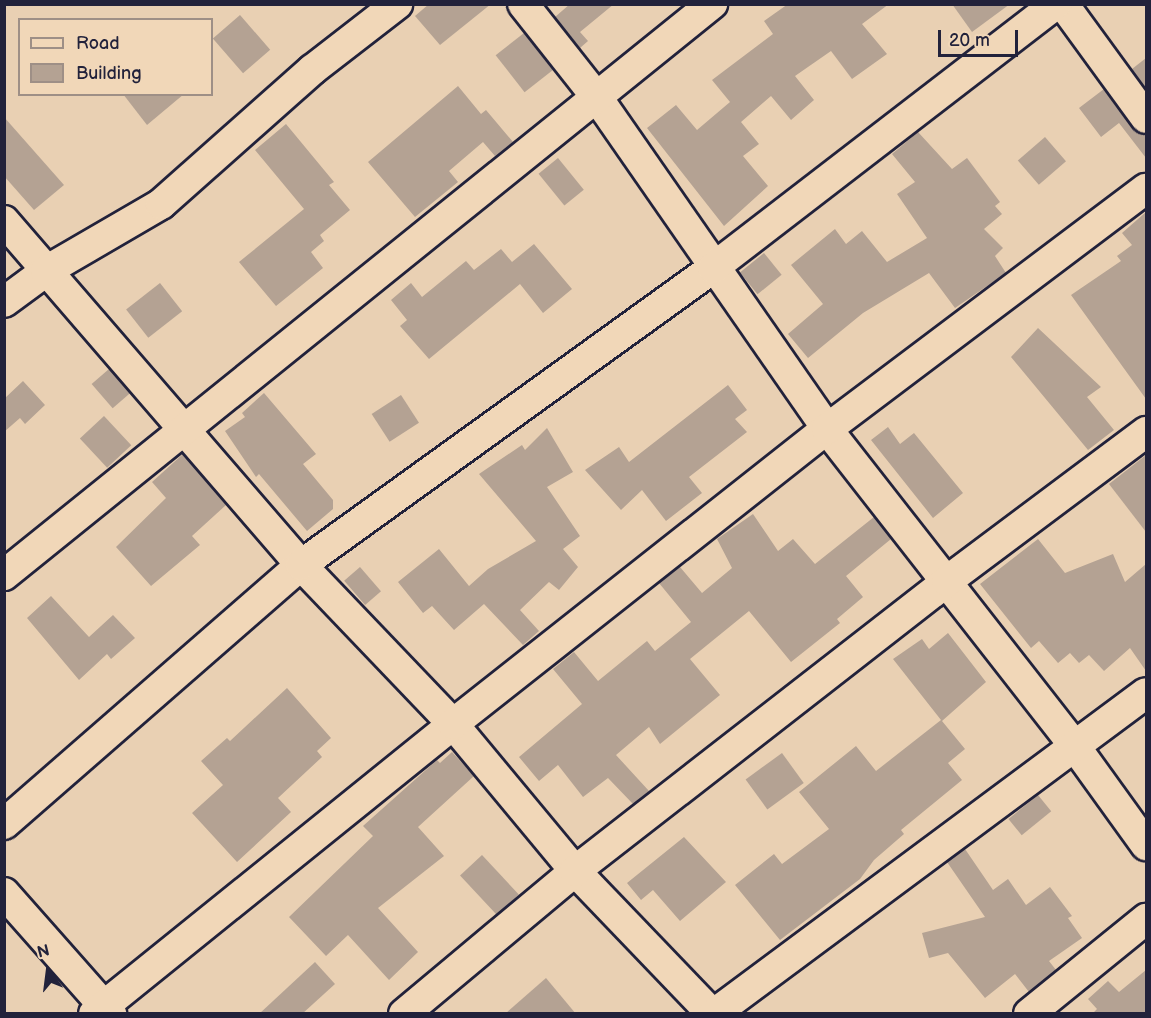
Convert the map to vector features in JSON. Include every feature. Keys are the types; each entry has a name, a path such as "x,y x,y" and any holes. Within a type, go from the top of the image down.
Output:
{"street":[{"path":"4,302 46,271 161,204 312,70 398,4"},
{"path":"523,4 598,99 713,268 827,429 1076,748 1146,845"},
{"path":"4,575 598,99 712,4"},
{"path":"4,824 301,565 713,268 1056,4"},
{"path":"1063,4 1146,118"},
{"path":"4,893 103,1011 453,724 827,429 1146,189"},
{"path":"4,221 186,427 301,565 453,724 575,872 713,1014 1076,748 1146,693"},
{"path":"404,1014 575,872 947,581 1146,432"},
{"path":"1029,1014 1146,918"}],"building":[{"path":"429,4 491,4 440,45 415,16"},
{"path":"570,4 614,4 580,32 588,41 580,48 555,17"},
{"path":"788,4 889,4 862,24 887,54 852,79 831,51 795,76 814,100 791,120 771,96 741,122 759,144 743,156 768,186 724,226 647,128 676,105 697,130 730,102 712,80 773,34 764,21"},
{"path":"952,4 1010,4 972,32"},
{"path":"240,15 270,50 243,73 213,39"},
{"path":"524,33 553,70 525,92 496,55"},
{"path":"1146,58 1146,89 1132,69"},
{"path":"458,86 481,114 486,110 513,142 495,156 483,142 449,171 458,182 415,217 368,162"},
{"path":"1104,89 1132,128 1146,135 1146,158 1119,123 1101,137 1079,108"},
{"path":"125,96 182,96 147,125"},
{"path":"4,117 64,185 34,210 4,176"},
{"path":"286,124 334,182 329,185 350,210 320,235 324,241 311,252 323,268 276,306 239,262 304,209 255,150"},
{"path":"918,132 952,169 967,158 1000,202 995,206 1002,214 984,229 1003,248 995,256 1006,273 955,308 929,273 863,313 808,358 788,334 823,304 791,265 835,229 846,244 862,231 887,262 927,238 897,194 915,182 892,154"},
{"path":"1045,137 1066,161 1039,185 1018,161"},
{"path":"558,158 584,190 564,206 539,174"},
{"path":"1146,212 1146,399 1071,295 1121,261 1117,256 1132,245 1122,233"},
{"path":"534,244 572,289 543,313 520,284 429,359 400,326 407,320 391,300 411,283 422,297 466,261 474,270 501,249 512,262"},
{"path":"764,253 782,275 758,294 740,273"},
{"path":"160,283 182,311 148,338 126,309"},
{"path":"1038,328 1101,387 1087,397 1114,430 1088,450 1011,357"},
{"path":"109,369 130,393 113,408 92,384"},
{"path":"23,381 45,405 25,424 20,418 4,432 4,399"},
{"path":"728,385 747,410 735,419 747,432 689,477 702,493 666,521 642,490 621,510 585,470 619,447 629,462"},
{"path":"264,393 316,454 303,464 333,500 333,509 307,531 259,474 256,477 225,431 245,417 242,413"},
{"path":"401,395 419,423 390,442 372,414"},
{"path":"104,416 131,445 107,468 80,439"},
{"path":"888,427 900,444 914,433 963,493 933,518 871,440"},
{"path":"547,428 573,472 547,487 580,536 563,549 578,567 559,590 549,582 520,610 539,631 523,645 484,604 454,630 432,606 423,613 398,582 439,549 469,586 488,569 536,541 479,474 522,445 525,450"},
{"path":"183,454 226,505 192,536 200,545 151,586 116,547 166,498 152,482"},
{"path":"1146,455 1146,532 1109,484"},
{"path":"753,514 778,551 793,539 815,564 874,517 891,539 846,576 863,597 837,619 840,623 791,662 749,611 690,659 720,695 660,744 649,727 616,755 649,791 633,804 608,778 583,797 558,765 539,781 519,757 582,704 553,669 574,652 598,681 647,641 655,651 691,622 659,583 680,567 702,593 732,568 717,539"},
{"path":"1038,539 1065,573 1113,554 1125,582 1146,564 1146,671 1130,648 1104,671 1089,655 1079,663 1070,653 1058,663 1039,641 1031,648 980,584"},
{"path":"360,567 381,591 365,605 344,581"},
{"path":"51,596 89,637 113,615 135,638 111,659 107,654 79,680 27,618"},
{"path":"948,633 986,682 942,721 965,749 948,763 962,780 901,830 904,834 874,860 860,879 780,940 735,885 774,854 782,864 829,829 799,792 856,746 876,771 941,720 893,659 922,639 929,649"},
{"path":"287,688 331,738 317,751 322,757 278,798 291,812 237,862 192,813 223,785 201,761 227,738 230,741"},
{"path":"452,752 474,776 418,827 444,856 378,908 418,952 389,980 348,935 326,956 289,917 373,836 363,826 437,760 440,763"},
{"path":"782,753 804,783 767,809 746,779"},
{"path":"1038,795 1051,811 1022,835 1008,819"},
{"path":"684,837 726,882 680,921 653,890 641,900 627,883"},
{"path":"965,849 993,890 1008,879 1026,905 1050,887 1072,916 1068,918 1082,938 1049,961 1056,970 1029,992 1015,974 985,998 948,953 929,958 922,933 985,917 947,862"},
{"path":"482,855 519,894 497,915 460,875"},
{"path":"315,962 335,984 302,1014 259,1014"},
{"path":"1146,970 1146,1014 1092,1014 1097,1009 1088,999 1108,981 1119,992"},
{"path":"546,978 576,1014 505,1014"}]}
